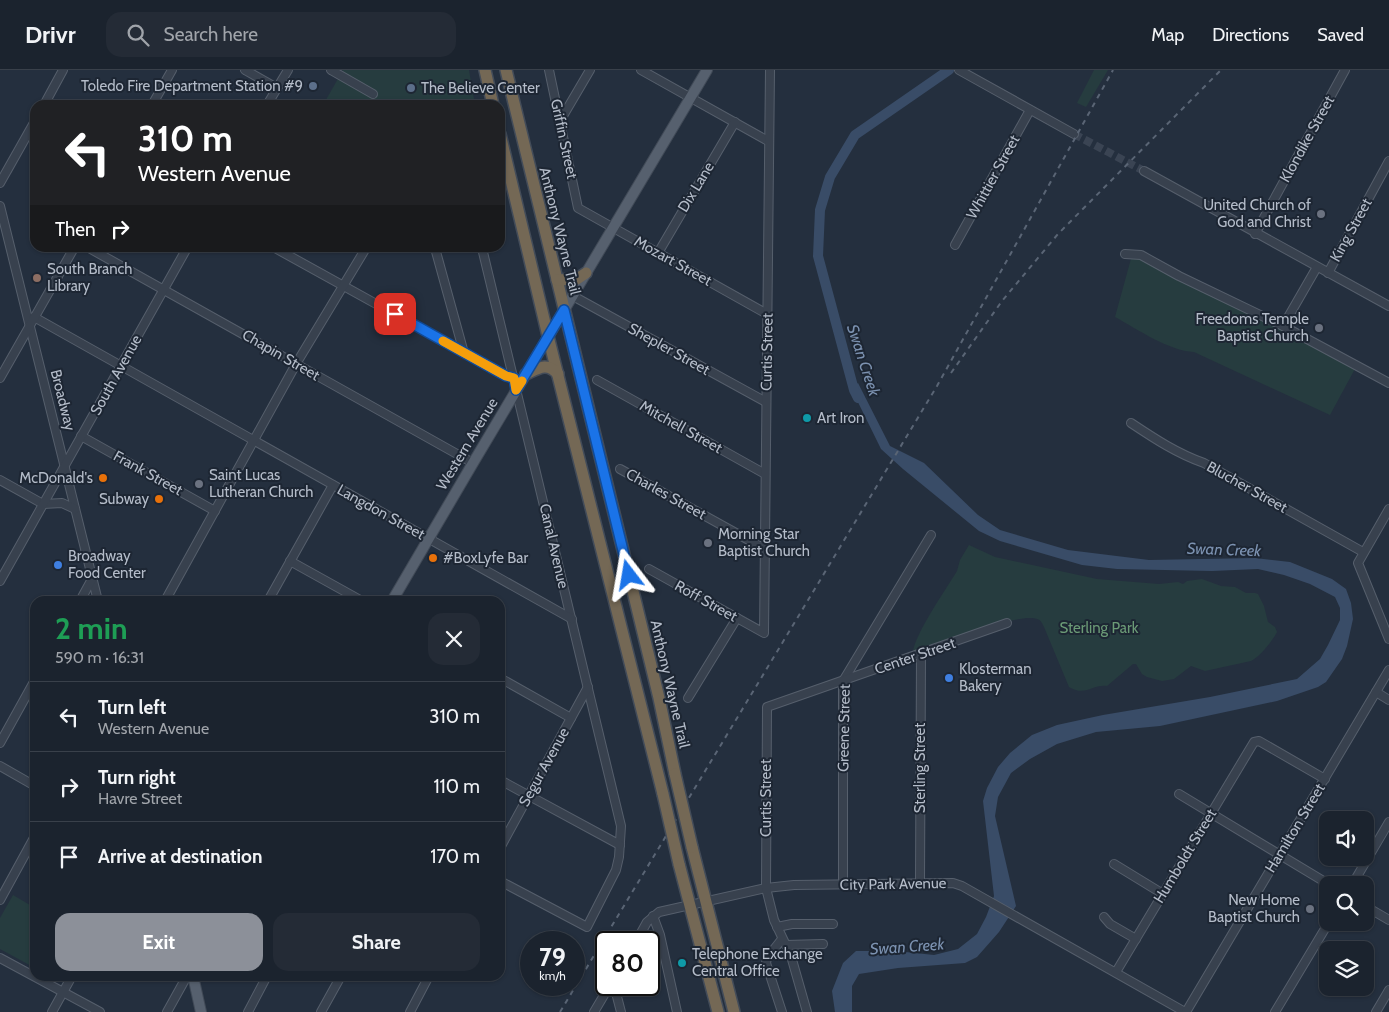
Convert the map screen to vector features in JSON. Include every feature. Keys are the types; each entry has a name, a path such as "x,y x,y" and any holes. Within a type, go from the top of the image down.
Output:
{"highway":[{"path":"485,70 492,100"},
{"name":"Anthony Wayne Trail","path":"506,70 659,698 692,847 734,1012"},
{"path":"505,155 548,336 718,1012"},
{"path":"557,280 577,279 586,273"},
{"path":"526,374 547,366 558,374"}],"main road":[{"name":"Western Avenue","path":"395,596 472,463 707,70"},
{"path":"194,981 201,1012"}],"street":[{"path":"47,100 63,70"},
{"path":"155,100 172,70"},
{"path":"245,70 277,88"},
{"path":"271,100 288,70"},
{"path":"331,70 373,94"},
{"name":"Griffin Street","path":"549,70 578,208"},
{"path":"560,121 590,70"},
{"path":"641,70 768,141"},
{"name":"Curtis Street","path":"764,633 770,70"},
{"path":"959,70 1074,134"},
{"name":"Klondike Street","path":"1255,234 1345,70"},
{"name":"Whittier Street","path":"956,245 1030,110"},
{"name":"Dix Lane","path":"658,252 735,122"},
{"path":"0,183 30,130"},
{"name":"King Street","path":"1328,273 1389,162"},
{"path":"1144,171 1255,234 1389,306"},
{"name":"Broadway","path":"0,206 3,235 29,326 97,596"},
{"name":"Mozart Street","path":"578,208 767,314"},
{"path":"0,378 72,252"},
{"name":"Chapin Street","path":"96,252 472,463"},
{"name":"South Avenue","path":"0,581 186,252"},
{"path":"282,252 506,376 514,378"},
{"path":"168,596 296,364 364,252"},
{"path":"436,252 464,353"},
{"name":"Canal Avenue","path":"483,252 620,818 620,845 616,870 587,927 505,884"},
{"path":"1125,254 1141,255 1179,276 1283,326 1389,383"},
{"path":"1283,326 1317,267"},
{"name":"Shepler Street","path":"573,296 766,402"},
{"name":"Langdon Street","path":"34,317 572,619"},
{"name":"Mitchell Street","path":"597,380 765,474"},
{"name":"Blucher Street","path":"1131,423 1165,445 1204,463 1363,552"},
{"name":"Frank Street","path":"81,436 215,511"},
{"name":"Charles Street","path":"620,469 765,549"},
{"path":"0,480 43,504 62,503 75,509"},
{"path":"271,596 332,484"},
{"path":"1389,509 1358,563 1389,639"},
{"name":"Greene Street","path":"843,884 843,681 931,535"},
{"path":"290,561 353,596"},
{"name":"Roff Street","path":"649,569 764,633"},
{"path":"83,596 92,579"},
{"path":"688,698 737,618"},
{"name":"Center Street","path":"767,708 1007,624"},
{"name":"Sterling Street","path":"920,654 920,882"},
{"name":"Hamilton Street","path":"1185,1012 1389,670"},
{"path":"505,681 571,718"},
{"name":"Segur Avenue","path":"505,839 588,687"},
{"path":"0,743 30,689"},
{"path":"1376,692 1389,700"},
{"name":"Curtis Street","path":"767,708 766,888 777,927 791,956 807,1012"},
{"name":"Humboldt Street","path":"1116,972 1252,744 1256,741 1324,779"},
{"path":"0,766 30,783"},
{"path":"505,783 620,845"},
{"path":"1179,794 1319,879"},
{"path":"1357,876 1389,822"},
{"path":"0,900 30,845"},
{"path":"1114,864 1163,894"},
{"name":"City Park Avenue","path":"656,914 766,888 794,885 953,883 987,900 1185,1012"},
{"path":"1374,911 1389,920"},
{"path":"642,931 647,922 656,914"},
{"path":"656,914 678,1012"},
{"path":"1104,917 1110,924 1136,939"},
{"path":"777,927 792,924 833,924"},
{"path":"1275,1012 1324,931"},
{"path":"782,1012 766,963 767,958 784,942 823,944"},
{"path":"0,958 30,974"},
{"path":"43,981 100,1012"},
{"path":"52,1012 69,981"},
{"path":"167,1012 184,981"},
{"path":"248,1012 265,981"},
{"path":"322,1012 338,981"},
{"path":"410,1012 426,981"},
{"path":"1376,1012 1389,990"},
{"path":"594,1012 603,996"},
{"path":"617,996 621,1012"}],"green space":[{"path":"343,70 469,70 474,100 326,100"},
{"path":"1094,70 1108,70 1086,107 1077,103"},
{"path":"1132,255 1356,367 1330,415 1194,352 1184,351 1164,344 1115,317"},
{"name":"Sterling Park","path":"969,545 995,557 1097,579 1159,584 1178,582 1183,584 1187,581 1202,579 1221,586 1235,587 1246,593 1258,594 1264,606 1268,622 1275,627 1277,632 1266,648 1251,661 1205,671 1191,666 1174,679 1162,681 1147,677 1142,674 1136,664 1133,664 1107,686 1085,691 1069,687 1044,627 1037,619 1012,620 913,655 914,647 923,626 957,571 960,560"},
{"path":"13,895 30,905 30,965 0,949 0,918"}],"water":[{"path":"858,383 890,446 924,463 978,515 1000,530 1068,550 1149,560 1255,558 1290,562 1332,579 1346,589 1351,603 1353,619 1342,659 1326,682 1318,687 1277,701 1160,726 1096,732 1057,744 1030,759 1011,773 998,797 995,816 1016,906 999,932 977,957 965,963 898,968 859,974 852,986 852,1012 835,1012 832,991 843,963 856,951 896,951 934,955 958,949 977,934 994,896 983,801 987,788 998,767 1010,753 1032,735 1057,725 1103,715 1210,697 1297,679 1320,659 1340,620 1340,608 1335,597 1310,584 1284,575 1258,569 1212,571 1117,569 1082,565 1000,541 979,531 881,449 851,388"}],"waterway":[{"name":"Swan Creek","path":"858,398 854,390 818,256 820,210 830,177 855,135 949,70"}],"tunnel":[{"path":"1074,134 1144,171"}],"railway":[{"path":"560,1012 937,386 1113,70"},
{"path":"951,373 1002,301 1058,234 1221,70"}],"slow traffic":[{"path":"443,341 506,376 514,378 516,390 522,381"}],"place":[{"name":"Toledo Fire Department Station #9","path":"313,86"},
{"name":"The Believe Center","path":"411,88"},
{"name":"United Church of God and Christ","path":"1321,214"},
{"name":"South Branch Library","path":"37,278"},
{"name":"Freedoms Temple Baptist Church","path":"1319,328"},
{"name":"Art Iron","path":"807,418"},
{"name":"McDonald's","path":"103,478"},
{"name":"Saint Lucas Lutheran Church","path":"199,484"},
{"name":"Subway","path":"159,499"},
{"name":"Morning Star Baptist Church","path":"708,543"},
{"name":"#BoxLyfe Bar","path":"433,558"},
{"name":"Broadway Food Center","path":"58,565"},
{"name":"Klosterman Bakery","path":"949,678"},
{"name":"New Home Baptist Church","path":"1310,909"},
{"name":"Telephone Exchange Central Office","path":"682,963"}],"route":[{"path":"395,314 506,376 514,378 516,390 564,310 629,575"}]}
